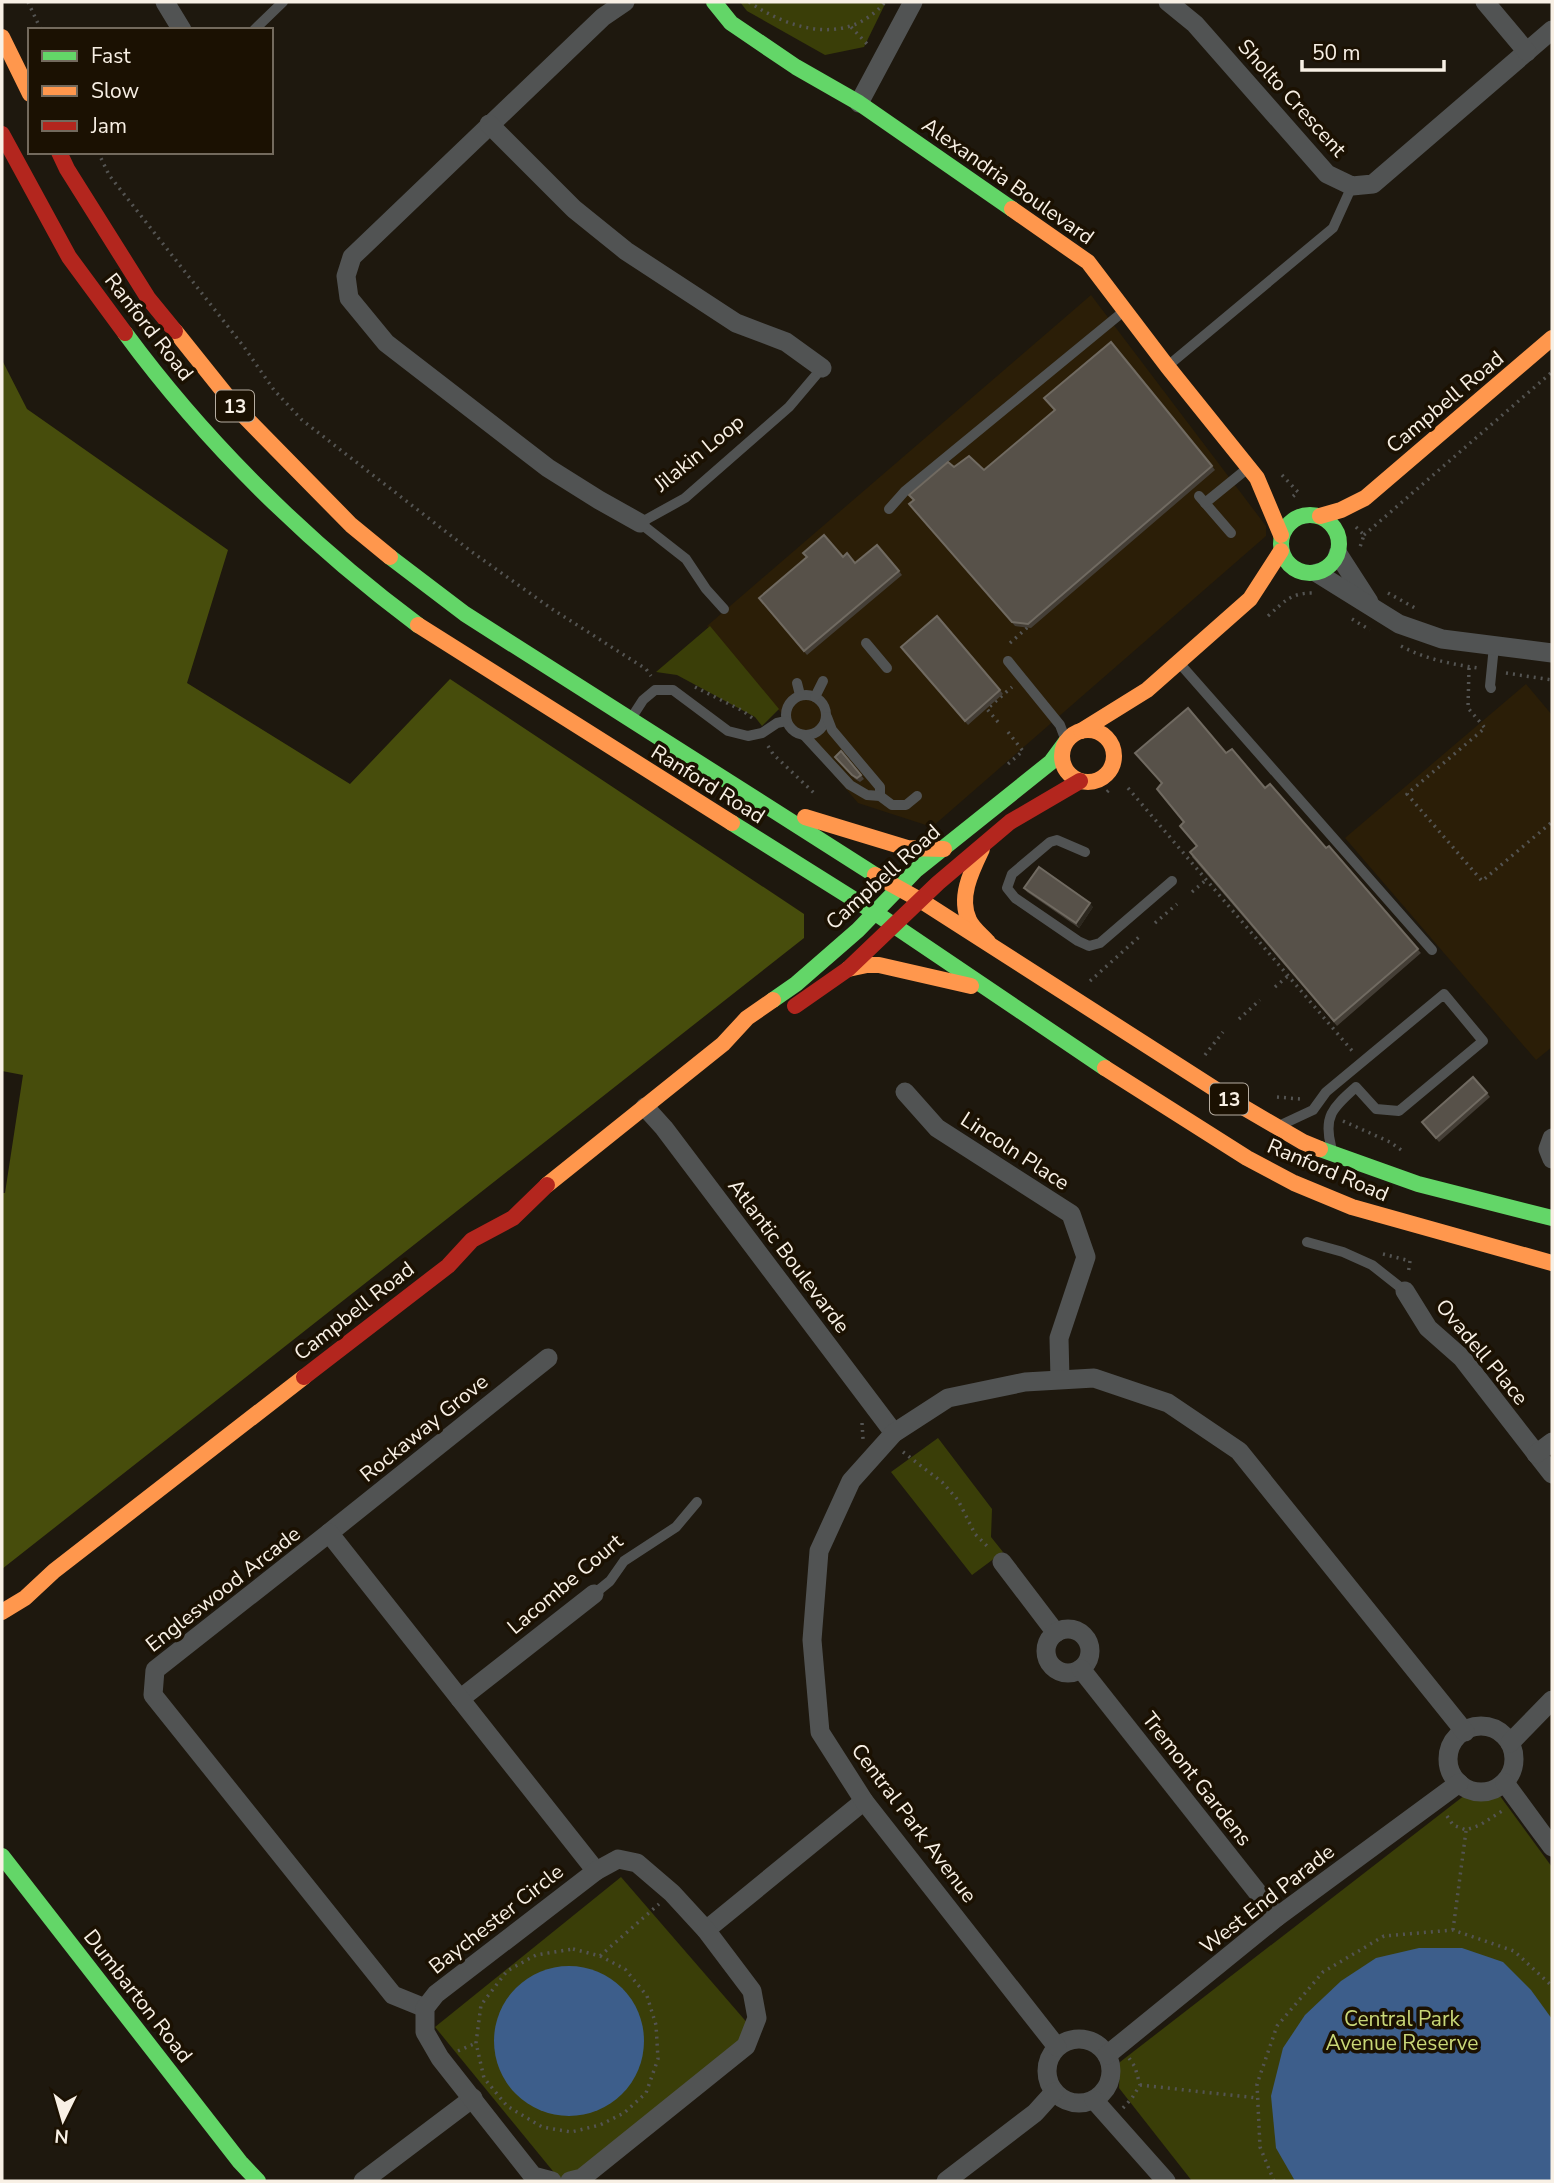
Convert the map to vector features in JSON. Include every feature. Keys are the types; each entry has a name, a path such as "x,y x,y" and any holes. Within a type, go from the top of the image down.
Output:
{"street":[{"path":"165,2 181,28"},
{"path":"625,2 603,17 352,257 346,276 349,298 386,343 548,468 640,523"},
{"name":"Alexandria Boulevard","path":"714,2 732,23 796,66 859,103 1088,262 1253,473 1286,502 1313,516"},
{"path":"859,103 913,2"},
{"name":"Sholto Crescent","path":"1168,2 1195,24 1327,174 1352,186 1373,184 1552,30"},
{"path":"1485,2 1527,51"},
{"path":"2,37 28,90"},
{"name":"Jilakin Loop","path":"489,124 574,209 626,251 736,323 786,342 822,368"},
{"name":"Ranford Road","path":"2,134 69,257 159,379 262,491 373,591 428,632 874,912 1095,1062 1247,1158 1293,1183 1352,1207 1552,1263"},
{"name":"Ranford Road","path":"60,154 148,298 239,411 351,525 465,614 630,724 920,900 1276,1127 1333,1155 1418,1184 1552,1218"},
{"name":"Campbell Road","path":"1250,599 1290,522 1341,510 1365,498 1552,338"},
{"name":"Alexandria Boulevard","path":"1253,473 1281,543"},
{"name":"Campbell Road","path":"1080,731 1147,690 1250,599 1277,586 1326,569 1339,549 1358,530 1365,498"},
{"path":"1313,516 1333,526 1344,580"},
{"path":"1281,543 1289,565 1344,580 1373,609 1399,624 1442,639 1552,653"},
{"name":"Campbell Road","path":"1130,717 1147,690"},
{"path":"1114,753 1106,737 1090,730 1080,731 1065,742 1062,761 1065,770 1080,781 1090,782 1105,776 1113,762 1122,733"},
{"name":"Campbell Road","path":"2,1612 25,1598 54,1571 448,1266 472,1240 513,1218 554,1178 728,1040 747,1018 796,984 858,930 899,887 1051,762 1065,742"},
{"name":"Campbell Road","path":"782,1015 848,969 920,900 1010,822 1080,781"},
{"path":"767,805 907,848 944,849"},
{"name":"Campbell Road","path":"987,841 975,862 967,887 966,911 970,922 993,948"},
{"path":"848,969 879,965 993,991"},
{"name":"Campbell Road","path":"728,1040 760,1030"},
{"name":"Lincoln Place","path":"905,1092 937,1128 1071,1214 1086,1257 1059,1338 1060,1379"},
{"name":"Atlantic Boulevarde","path":"645,1107 664,1128 892,1435"},
{"path":"1552,1138 1548,1149 1552,1159"},
{"name":"Ovadell Place","path":"1405,1291 1428,1328 1462,1359 1552,1474"},
{"name":"Rockaway Grove","path":"329,1534 548,1358"},
{"name":"Central Park Avenue","path":"1057,2047 864,1801 820,1732 812,1640 819,1551 851,1481 892,1435 948,1398 1025,1382 1094,1378 1168,1404 1239,1451 1465,1732"},
{"path":"1536,1454 1552,1442"},
{"name":"Engleswood Arcade","path":"425,2008 393,1995 153,1695 155,1670 329,1534 596,1871"},
{"path":"1002,1562 1055,1633"},
{"name":"Lacombe Court","path":"460,1699 594,1594"},
{"path":"1070,1629 1084,1635 1088,1641 1090,1656 1081,1669 1067,1673 1059,1671 1049,1661 1047,1646 1055,1633 1070,1629"},
{"name":"Tremont Gardens","path":"1081,1669 1278,1917"},
{"path":"1510,1743 1552,1700"},
{"path":"1484,1726 1495,1729 1510,1743 1514,1767 1505,1783 1492,1791 1469,1790 1453,1777 1448,1755 1451,1745 1465,1732 1484,1726"},
{"name":"West End Parade","path":"1113,2050 1278,1917 1459,1783"},
{"path":"1505,1783 1552,1847"},
{"path":"706,1930 864,1801"},
{"name":"Dumbarton Road","path":"2,1856 240,2162 258,2181"},
{"name":"Baychester Circle","path":"425,2008 436,1994 596,1871 618,1859 637,1863 672,1893 706,1930 752,1990 757,2018 746,2046 582,2178 570,2181"},
{"path":"425,2008 425,2032 440,2059 533,2176 552,2181"},
{"path":"1078,2039 1089,2040 1103,2049 1113,2050 1110,2081 1105,2091 1094,2100 1078,2104 1066,2102 1054,2092 1046,2074 1047,2063 1057,2047 1078,2039"},
{"path":"946,2181 1035,2113 1054,2092"},
{"path":"363,2181 473,2098"},
{"path":"1094,2100 1166,2181"},
{"name":"Dumbarton Road","path":"240,2162 247,2181"}],"lane":[{"path":"256,28 284,2"},
{"path":"1167,366 1333,228 1352,186"},
{"path":"889,509 905,491 1125,310"},
{"name":"Jilakin Loop","path":"640,523 685,498 789,407 822,368"},
{"path":"1231,533 1202,500 1253,473"},
{"path":"640,523 686,559 706,589 724,609"},
{"path":"866,643 887,668"},
{"path":"1491,688 1494,646"},
{"path":"1008,661 1034,701 1059,725 1065,742"},
{"path":"1178,662 1432,950"},
{"path":"815,697 823,681"},
{"path":"797,683 800,695"},
{"path":"630,724 643,699 655,690 673,690 728,732 748,736 762,733 786,720"},
{"path":"880,796 880,787 832,730 824,705 810,695 800,695 790,703 786,720 793,730 804,735 850,785 867,795 880,796 892,806 906,805 917,796"},
{"path":"804,735 816,732 825,723 826,716"},
{"path":"1059,725 1080,731"},
{"path":"675,773 689,797"},
{"path":"1085,852 1058,840 1049,842 1012,874 1007,888 1015,898 1089,946 1100,943 1172,881"},
{"path":"1276,1127 1313,1110 1326,1092 1444,994 1483,1041 1399,1111 1376,1110 1356,1087 1333,1110 1327,1130 1333,1155"},
{"path":"1307,1242 1343,1252 1372,1265 1405,1291"},
{"name":"Lacombe Court","path":"594,1594 610,1581 624,1561 676,1527 697,1502"}],"path":[{"path":"28,2 40,28"},
{"path":"749,2 762,11 795,25 828,30 851,27 875,14 885,2"},
{"path":"851,27 872,50 884,56"},
{"path":"99,154 109,174 244,347 274,390 302,420 472,552 552,609 646,669 650,676 662,676"},
{"path":"1262,620 1292,596 1318,593 1323,596 1366,565 1359,548 1358,530 1552,372"},
{"path":"1388,593 1418,610"},
{"path":"1010,643 1030,625"},
{"path":"1469,667 1468,708 1485,728 1407,794 1482,881 1552,822"},
{"path":"685,682 752,717 774,754 814,793"},
{"path":"998,722 987,709 1017,682"},
{"path":"1001,771 1023,751 1008,732"},
{"path":"1128,788 1362,1062"},
{"path":"1192,892 1206,880"},
{"path":"1155,923 1177,904"},
{"path":"1090,981 1139,937"},
{"path":"1275,988 1288,976"},
{"path":"1238,1018 1260,1000"},
{"path":"1205,1055 1223,1032"},
{"path":"1397,1258 1400,1246"},
{"path":"892,1435 906,1456 942,1482 958,1500 975,1534 1002,1562"},
{"path":"1437,1799 1453,1825 1466,1830 1480,1825 1518,1800"},
{"path":"1453,1930 1466,1830"},
{"path":"600,1956 672,1893"},
{"path":"1274,2181 1260,2147 1257,2084 1277,2026 1323,1972 1384,1936 1453,1930 1514,1951 1552,1986"},
{"path":"573,1949 600,1956 625,1969 648,1996 656,2025 658,2059 646,2092 624,2113 600,2125 571,2132 542,2127 507,2105 484,2078 476,2043 481,2005 507,1971 536,1955 573,1949"},
{"path":"1111,2119 1132,2098 1140,2085 1135,2067 1113,2050"},
{"path":"1140,2085 1257,2098"}],"shaded area":[{"path":"1091,295 1266,526 1266,536 932,827 858,803 707,626"},
{"path":"1526,684 1552,715 1552,1047 1536,1060 1345,838"}],"green space":[{"path":"740,2 886,2 864,47 825,55 747,11"},
{"path":"2,360 27,409 228,550 187,683 350,784 450,679 804,914 804,938 2,1569 2,1193 5,1193 23,1075 2,1071"},
{"path":"710,626 779,709 762,726 755,717 677,675 656,672"},
{"path":"938,1438 992,1509 991,1537 1003,1552 972,1575 891,1472"},
{"name":"Central Park Avenue Reserve","path":"1465,1795 1500,1796 1552,1867 1552,2181 1192,2181 1119,2088 1120,2062"},
{"path":"621,1877 756,2033 569,2181 561,2181 435,2027"}],"water":[{"path":"1419,1948 1462,1948 1503,1962 1531,1990 1552,2019 1552,2181 1295,2181 1276,2148 1271,2096 1283,2048 1305,2015 1341,1981 1376,1958"},
{"path":"569,1966 598,1971 622,1988 639,2012 644,2041 639,2070 622,2094 598,2111 569,2116 540,2111 516,2094 499,2070 494,2041 499,2012 516,1988 540,1971"}],"building":[{"path":"1111,342 1212,466 1028,624 1012,622 909,504 914,500 909,495 948,462 954,467 969,456 984,470 1055,410 1044,398"},
{"path":"824,535 843,557 847,553 855,563 877,545 899,571 804,651 759,598 807,557 803,553"},
{"path":"937,616 1000,690 965,721 901,647"},
{"path":"1188,708 1226,753 1232,749 1265,788 1270,784 1326,848 1329,846 1418,949 1334,1021 1190,852 1197,846 1180,826 1184,822 1157,789 1162,783 1135,753"},
{"path":"841,751 861,775 857,778 835,757"},
{"path":"1039,867 1090,903 1076,923 1024,888"},
{"path":"1473,1077 1487,1093 1436,1138 1422,1122"}],"traffic: fast":[{"path":"714,2 731,23 796,67 859,103 1012,209"},
{"path":"125,333 189,413 261,490 337,560 418,625"},
{"path":"1304,515 1316,515 1331,523 1339,538 1339,544 1339,550 1331,565 1316,573 1304,573 1289,565 1281,550 1281,538 1289,523 1304,515"},
{"path":"390,557 465,614 875,875"},
{"path":"773,1000 796,984 858,930 916,870 1051,762 1065,743"},
{"path":"732,823 874,912 1105,1068"},
{"path":"1320,1149 1418,1184 1552,1218"},
{"path":"2,1856 240,2162 258,2181"}],"traffic: slow":[{"path":"2,37 28,90"},
{"path":"1012,209 1088,262 1257,478 1281,535"},
{"path":"175,331 239,411 351,525 390,557"},
{"path":"1320,516 1341,510 1365,498 1552,338"},
{"path":"1081,731 1147,690 1250,599 1281,551"},
{"path":"418,625 732,823"},
{"path":"1088,730 1098,732 1106,738 1112,746 1114,756 1112,766 1106,774 1098,780 1088,782 1078,780 1070,774 1064,766 1062,756 1064,746 1070,738 1078,732 1088,730"},
{"path":"805,817 907,848 944,849"},
{"path":"982,849 968,884 965,902 971,923 988,942"},
{"path":"875,875 920,900 1243,1107 1320,1149"},
{"path":"848,969 879,965 971,986"},
{"path":"547,1185 723,1044 747,1018 773,1000"},
{"path":"1105,1068 1247,1158 1294,1183 1352,1207 1552,1263"},
{"path":"2,1612 25,1598 54,1571 304,1377"}],"traffic: jam":[{"path":"2,134 69,257 125,333"},
{"path":"60,154 148,298 175,331"},
{"path":"795,1006 848,969 938,883 1010,822 1080,781"},
{"path":"304,1377 448,1266 472,1240 513,1218 547,1185"}]}
